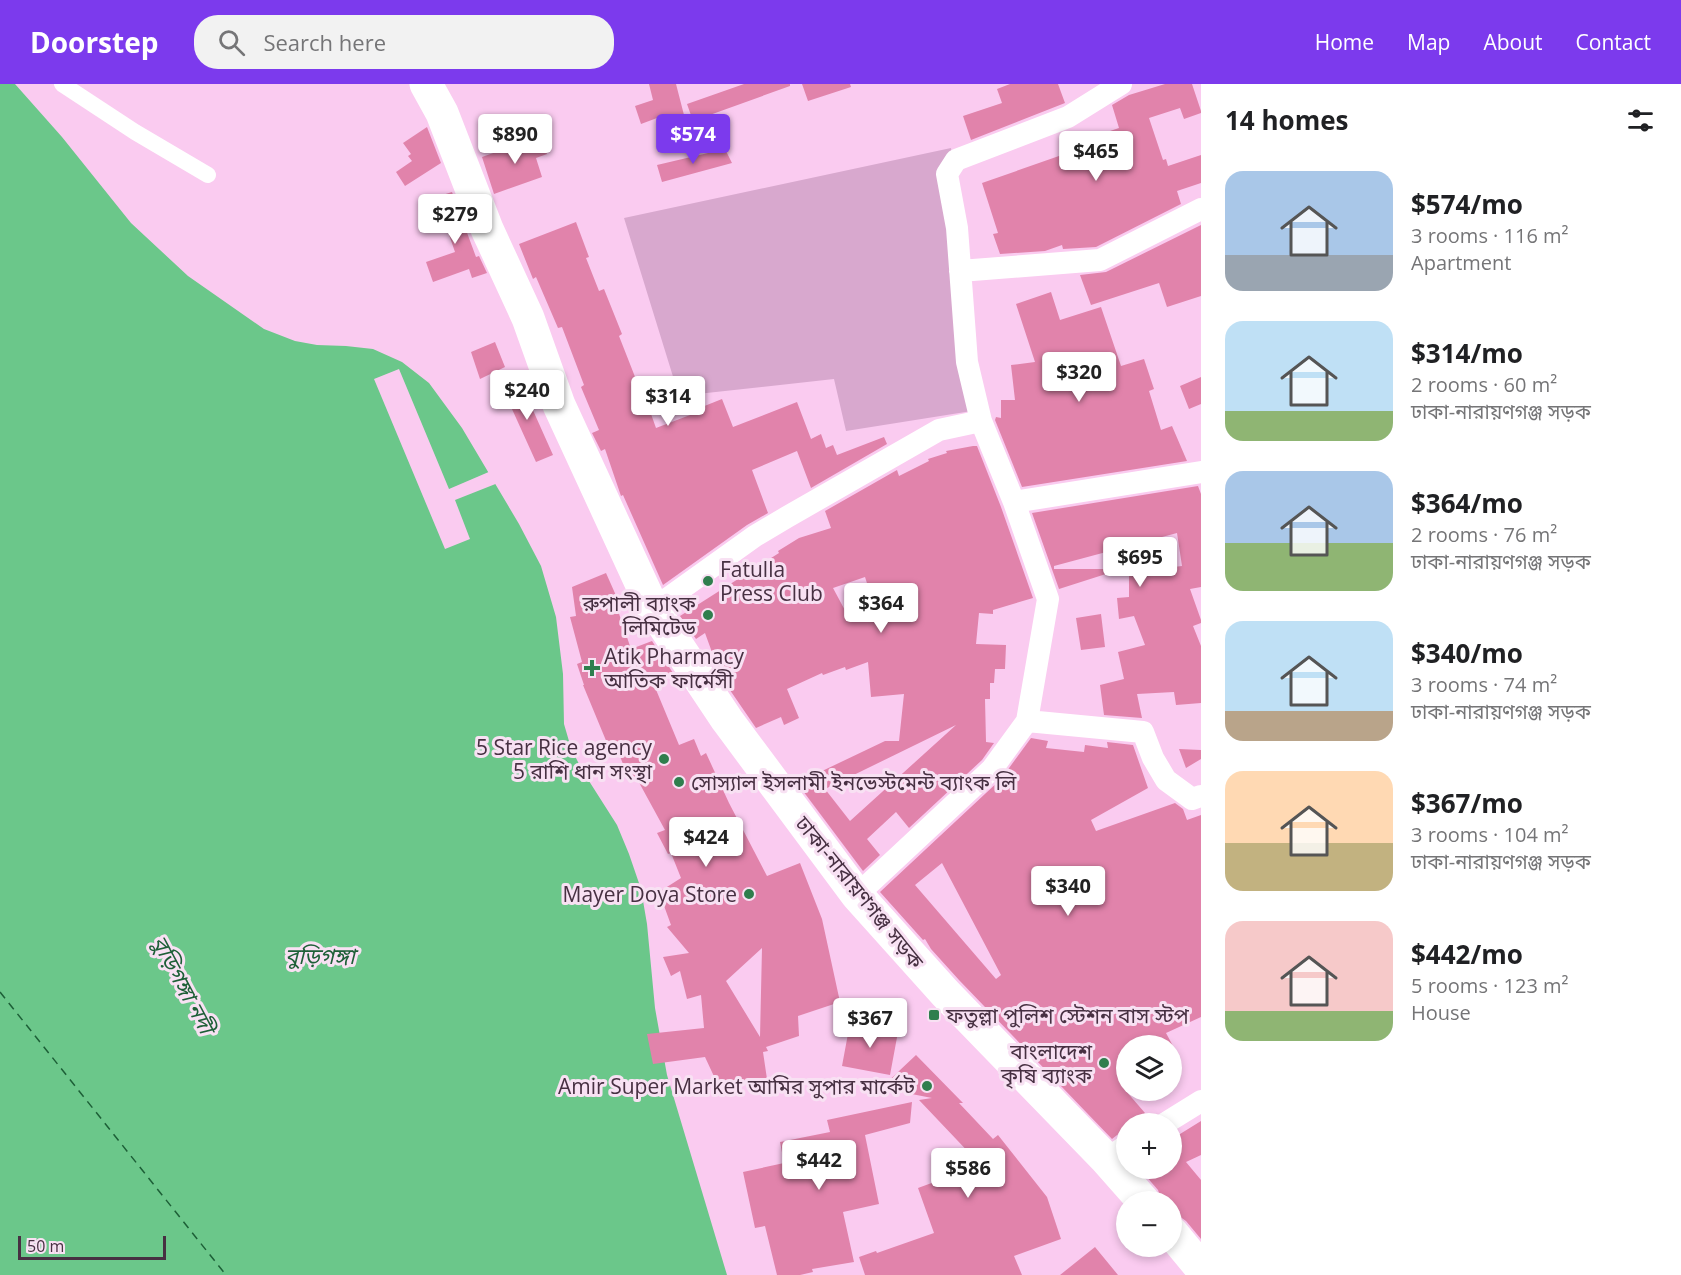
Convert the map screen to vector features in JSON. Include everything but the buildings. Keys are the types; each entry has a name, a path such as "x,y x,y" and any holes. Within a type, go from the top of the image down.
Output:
{"highway":[{"name":"ঢাকা-নারায়ণগঞ্জ সড়ক","path":"426,84 442,113 487,229 528,318 559,405 653,609 727,720 857,895 945,993 1116,1153"},
{"path":"1182,1245 1201,1268"}],"street":[{"path":"62,84 135,132 208,175"},
{"path":"857,895 992,769 1028,721 1048,599 1014,502 981,421 966,362 957,228 947,174 956,160 1068,117 1121,84"},
{"path":"960,271 1100,260 1201,209"},
{"path":"653,609 755,536 787,517 939,430 981,421"},
{"path":"1014,502 1201,472"},
{"path":"1028,721 1143,732 1153,758 1166,780 1192,799 1201,796"},
{"path":"1182,1113 1201,1101"}],"shaded area":[{"path":"951,148 978,410 846,431 834,379 679,396 624,218"}],"water":[{"name":"বুড়িগঙ্গা","path":"0,84 15,84 62,137 131,223 188,276 264,329 295,341 373,349 402,362 429,383 462,428 541,566 556,617 563,674 564,724 571,748 582,770 617,825 641,889 647,924 655,1008 667,1075 727,1275 0,1275"}],"pier":[{"path":"399,369 449,489 491,471 498,483 455,500 470,539 445,549 374,379"}],"ferry route":[{"path":"0,992 226,1275"}],"place":[{"name":"Fatulla Press Club","path":"708,581"},
{"name":"রুপালী ব্যাংক লিমিটেড","path":"708,615"},
{"name":"Atik Pharmacy আতিক ফার্মেসী","path":"592,668"},
{"name":"5 Star Rice agency 5 রাশি ধান সংস্থা","path":"664,759"},
{"name":"সোস্যাল ইসলামী ইনভেস্টমেন্ট ব্যাংক লি","path":"679,782"},
{"name":"Mayer Doya Store","path":"749,894"},
{"name":"ফতুল্লা পুলিশ স্টেশন বাস স্টপ","path":"934,1015"},
{"name":"বাংলাদেশ কৃষি ব্যাংক","path":"1104,1063"},
{"name":"Amir Super Market আমির সুপার মার্কেট","path":"927,1086"}],"water label":[{"name":"বুড়িগঙ্গা নদী","path":"184,984"}]}
